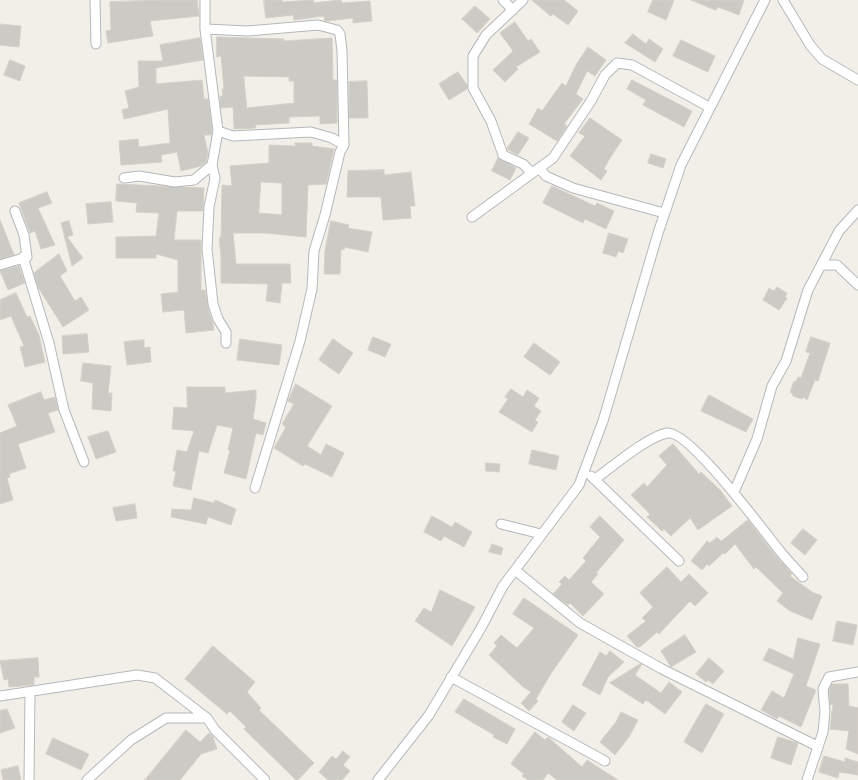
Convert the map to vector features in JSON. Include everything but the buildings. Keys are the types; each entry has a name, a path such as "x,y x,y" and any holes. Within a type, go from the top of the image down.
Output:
{"street":[{"path":"95,0 96,44"},
{"path":"205,0 205,29 218,131 212,165 215,178 209,207 207,249 213,304 218,319 226,332 226,343"},
{"path":"503,0 513,10"},
{"path":"523,0 486,34 473,56 473,88 491,121 503,155 573,188 664,213"},
{"path":"378,780 429,715 503,586 541,534 572,496 584,472 603,421 664,213 681,165 709,107 765,0"},
{"path":"783,0 810,45 822,59 858,80"},
{"path":"205,29 248,31 318,25 337,30 340,34 342,50 344,145 340,152 322,229 314,251 312,290 300,341 255,488"},
{"path":"472,217 553,158 591,101 604,75 617,63 632,65 709,107"},
{"path":"218,131 233,136 311,132 332,138 344,145"},
{"path":"194,180 212,165"},
{"path":"124,178 139,176 175,182 215,178"},
{"path":"734,492 757,439 772,386 786,361 808,290 839,232 858,210"},
{"path":"0,265 27,257 24,234 15,211"},
{"path":"23,257 49,343 64,410 84,462"},
{"path":"821,265 837,265 858,285"},
{"path":"595,479 646,443 667,433 676,435 699,455 734,492 780,551 803,576"},
{"path":"584,472 595,479 679,561"},
{"path":"501,524 541,534"},
{"path":"514,570 580,623 662,669 817,746"},
{"path":"807,780 822,732 825,712 823,689 829,676 858,672"},
{"path":"0,696 137,675 146,675 156,678 207,718 215,730 265,780"},
{"path":"451,677 605,761"},
{"path":"29,780 30,692"},
{"path":"87,780 131,740 166,718 207,718"}]}
